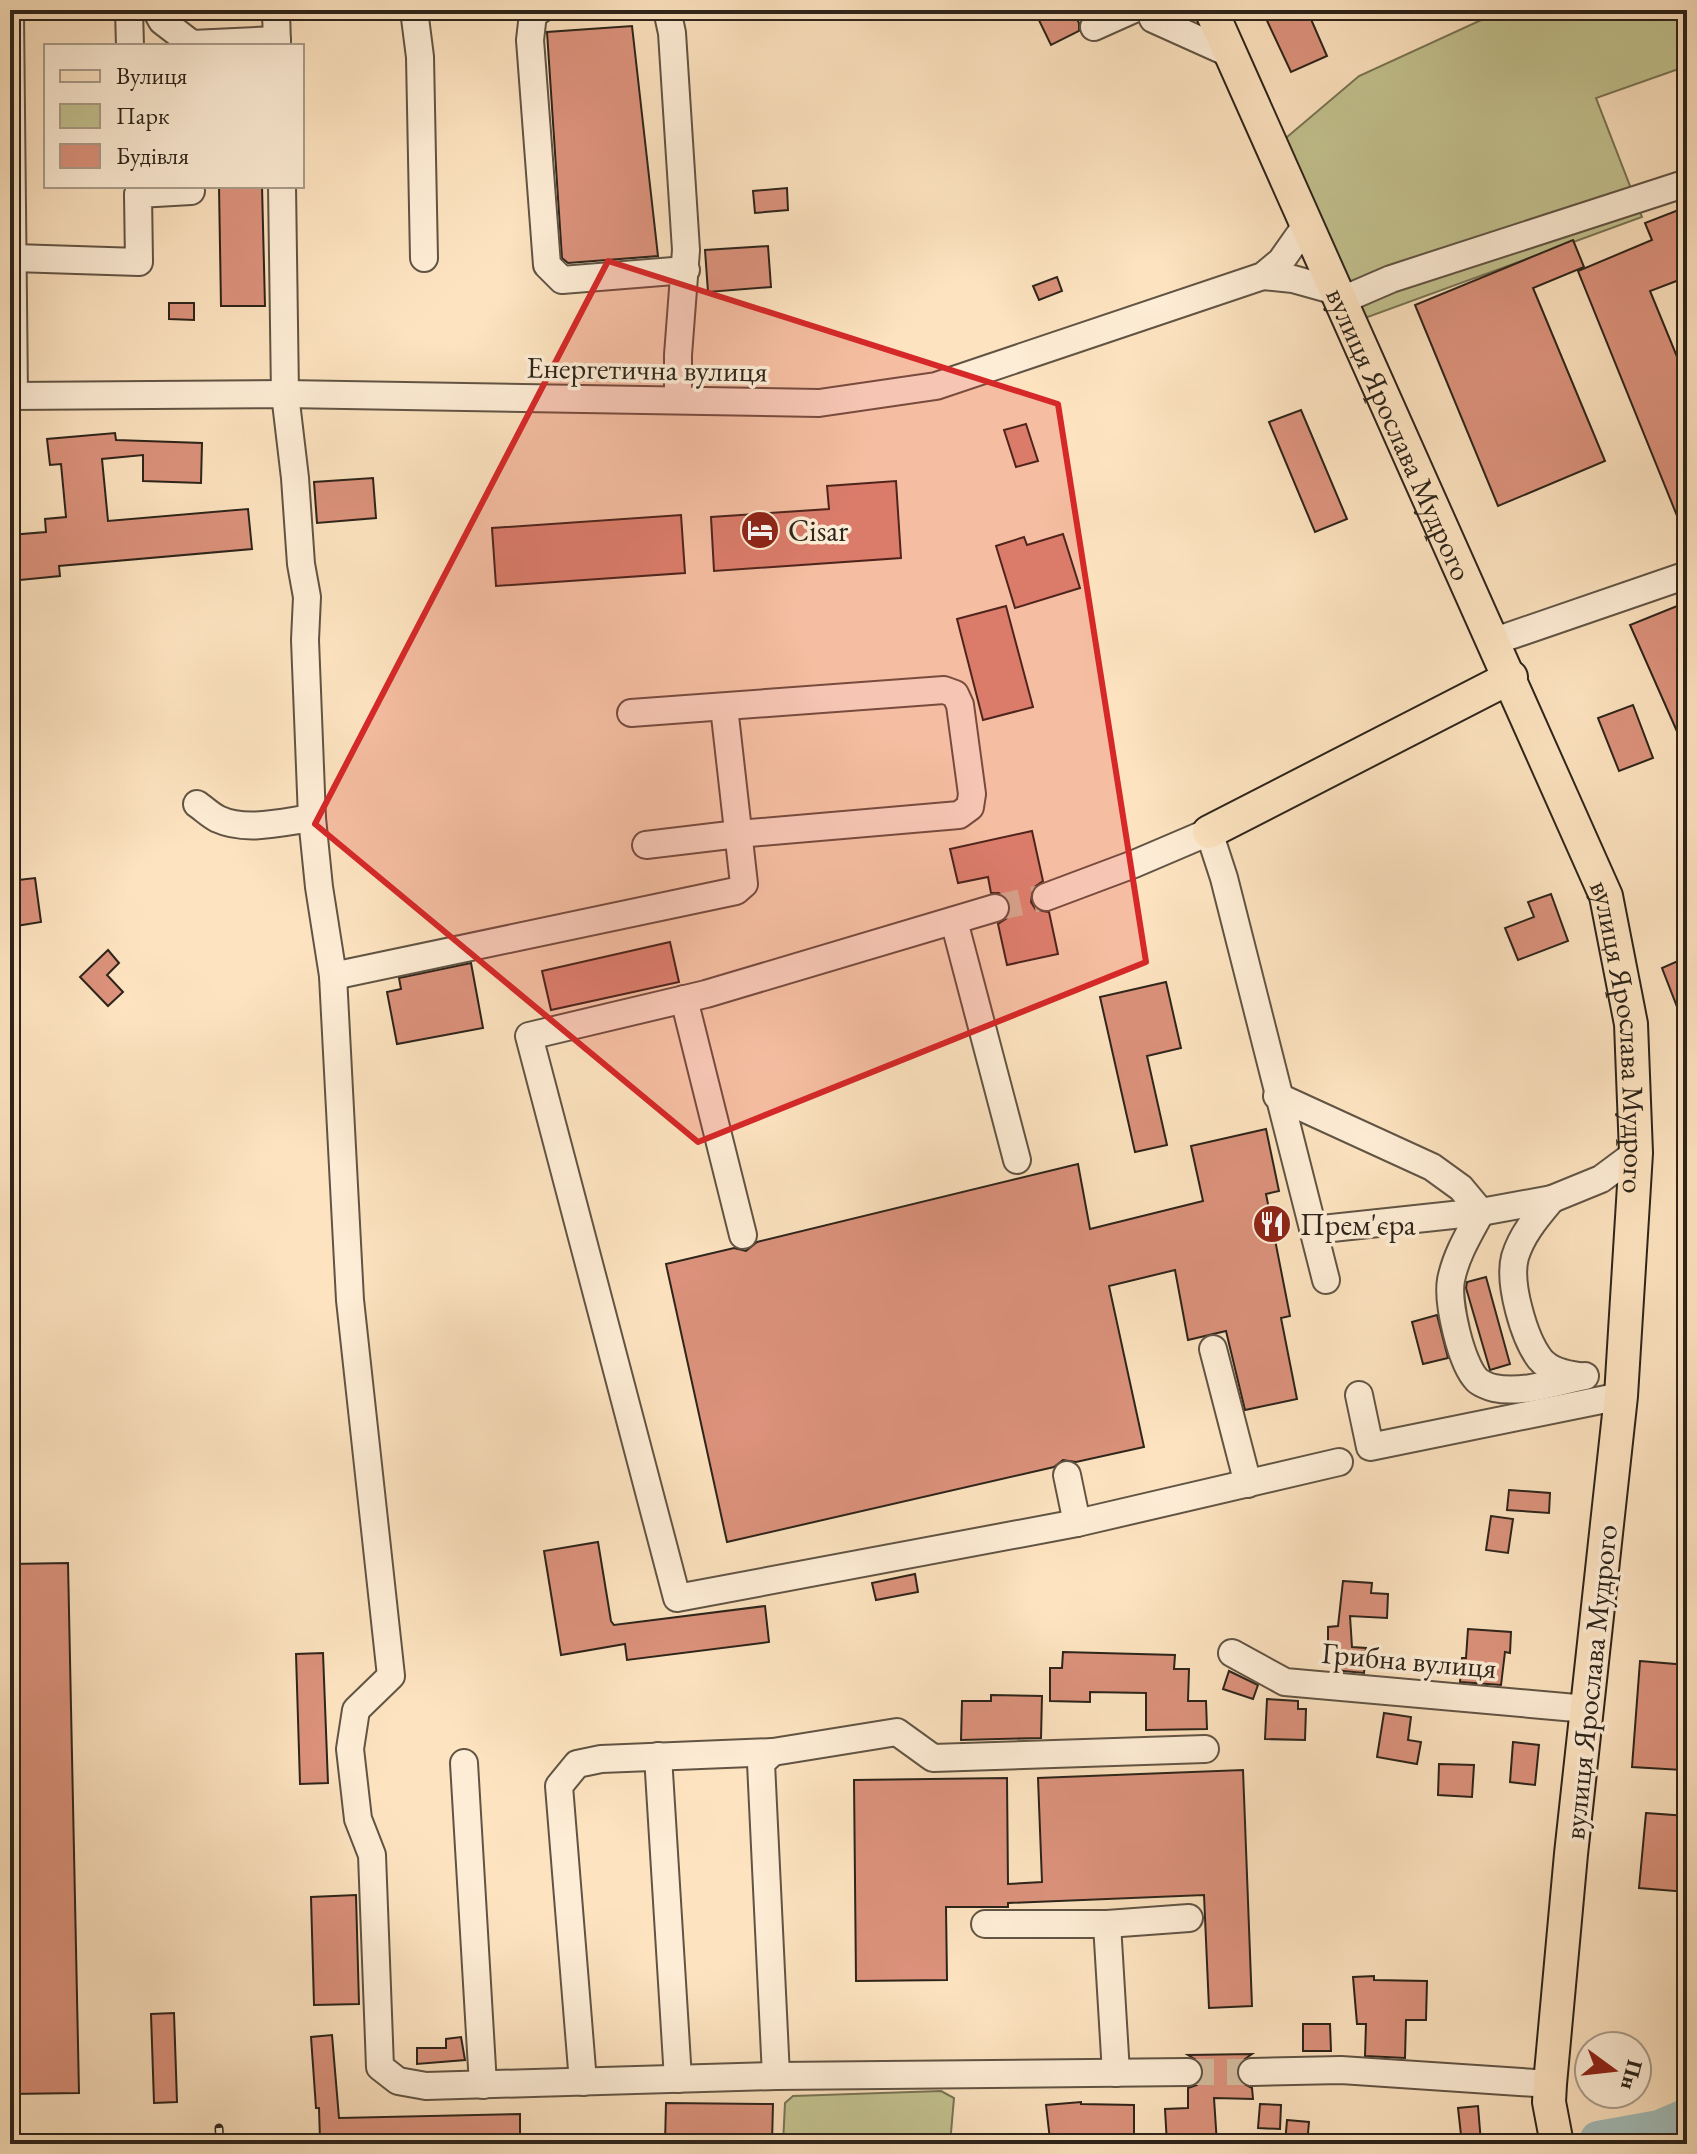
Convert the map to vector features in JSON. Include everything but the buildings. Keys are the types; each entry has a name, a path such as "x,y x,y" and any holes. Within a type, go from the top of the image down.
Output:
{"main road":[{"name":"вулиця Ярослава Мудрого","path":"1211,10 1495,641 1606,896 1631,1024 1636,1153 1622,1383 1550,2084 1549,2102 1557,2144"},
{"path":"1209,832 1511,677"}],"street":[{"path":"129,10 130,44"},
{"path":"156,10 162,21 192,44 277,43 276,10"},
{"path":"414,10 420,57 424,258"},
{"path":"540,10 533,14 530,40 547,265 562,280 686,270"},
{"path":"667,10 672,33 686,270 678,355 678,400"},
{"path":"1094,27 1132,10"},
{"path":"1149,10 1153,19 1233,55"},
{"path":"10,16 14,258 12,396"},
{"path":"1338,296 1687,183"},
{"path":"282,188 285,394 301,564 307,597 305,640 312,818 333,976 350,1300 391,1676 356,1710 350,1749 358,1819 372,1855 380,2067 398,2081 426,2086 776,2076 1188,2072"},
{"path":"14,258 139,262 138,194 191,191"},
{"name":"Енергетична вулиця","path":"12,396 285,394 819,403 936,386 1263,276 1281,261 1307,224"},
{"name":"Енергетична вулиця","path":"1263,276 1293,279 1338,296"},
{"path":"1495,641 1687,575"},
{"path":"631,713 944,690 955,694 960,705 972,794 970,807 959,815 646,845"},
{"path":"333,976 736,891 744,884 724,707"},
{"path":"197,804 218,819 239,824 312,818"},
{"path":"1046,897 1209,832 1224,878 1326,1280"},
{"path":"995,908 684,999 529,1036 677,1598 1077,1523 1339,1462"},
{"path":"954,921 1017,1160"},
{"path":"684,999 743,1235"},
{"path":"1277,1096 1432,1167 1461,1188 1481,1212"},
{"path":"1313,1230 1481,1212 1552,1199 1601,1179 1636,1153"},
{"path":"1552,1199 1527,1228 1515,1259 1514,1291 1523,1323 1540,1359 1560,1374 1622,1383"},
{"path":"1481,1212 1457,1257 1450,1283 1451,1309 1459,1338 1477,1380 1491,1387 1515,1390 1585,1376"},
{"path":"1213,1349 1248,1484"},
{"path":"1359,1395 1370,1447 1622,1383"},
{"path":"1067,1475 1077,1523"},
{"name":"Грибна вулиця","path":"1232,1653 1285,1682 1587,1709"},
{"path":"583,2082 559,1786 577,1764 601,1759 773,1752 897,1732 933,1758 1205,1749"},
{"path":"773,1752 761,1763 776,2076"},
{"path":"658,1756 678,2079"},
{"path":"464,1763 483,2085"},
{"path":"985,1924 1107,1924 1189,1918"},
{"path":"1107,1924 1116,2073"},
{"path":"1252,2072 1341,2070 1550,2084"}],"highlighted area":[{"path":"608,261 1058,404 1146,962 698,1142 315,824"}],"green space":[{"path":"1503,10 1687,10 1687,66 1596,98 1642,217 1354,322 1280,143 1359,76"},
{"path":"941,2091 954,2098 950,2144 783,2144 785,2103 793,2096"}],"waterway":[{"path":"1598,2139 1659,2128 1687,2116"}],"tunnel":[{"path":"995,908 1046,897"},
{"path":"1188,2072 1252,2072"}],"railway":[{"path":"219,2128 220,2144"}],"place":[{"name":"Cisar","path":"760,530"},
{"name":"Прем'єра","path":"1272,1224"}]}
